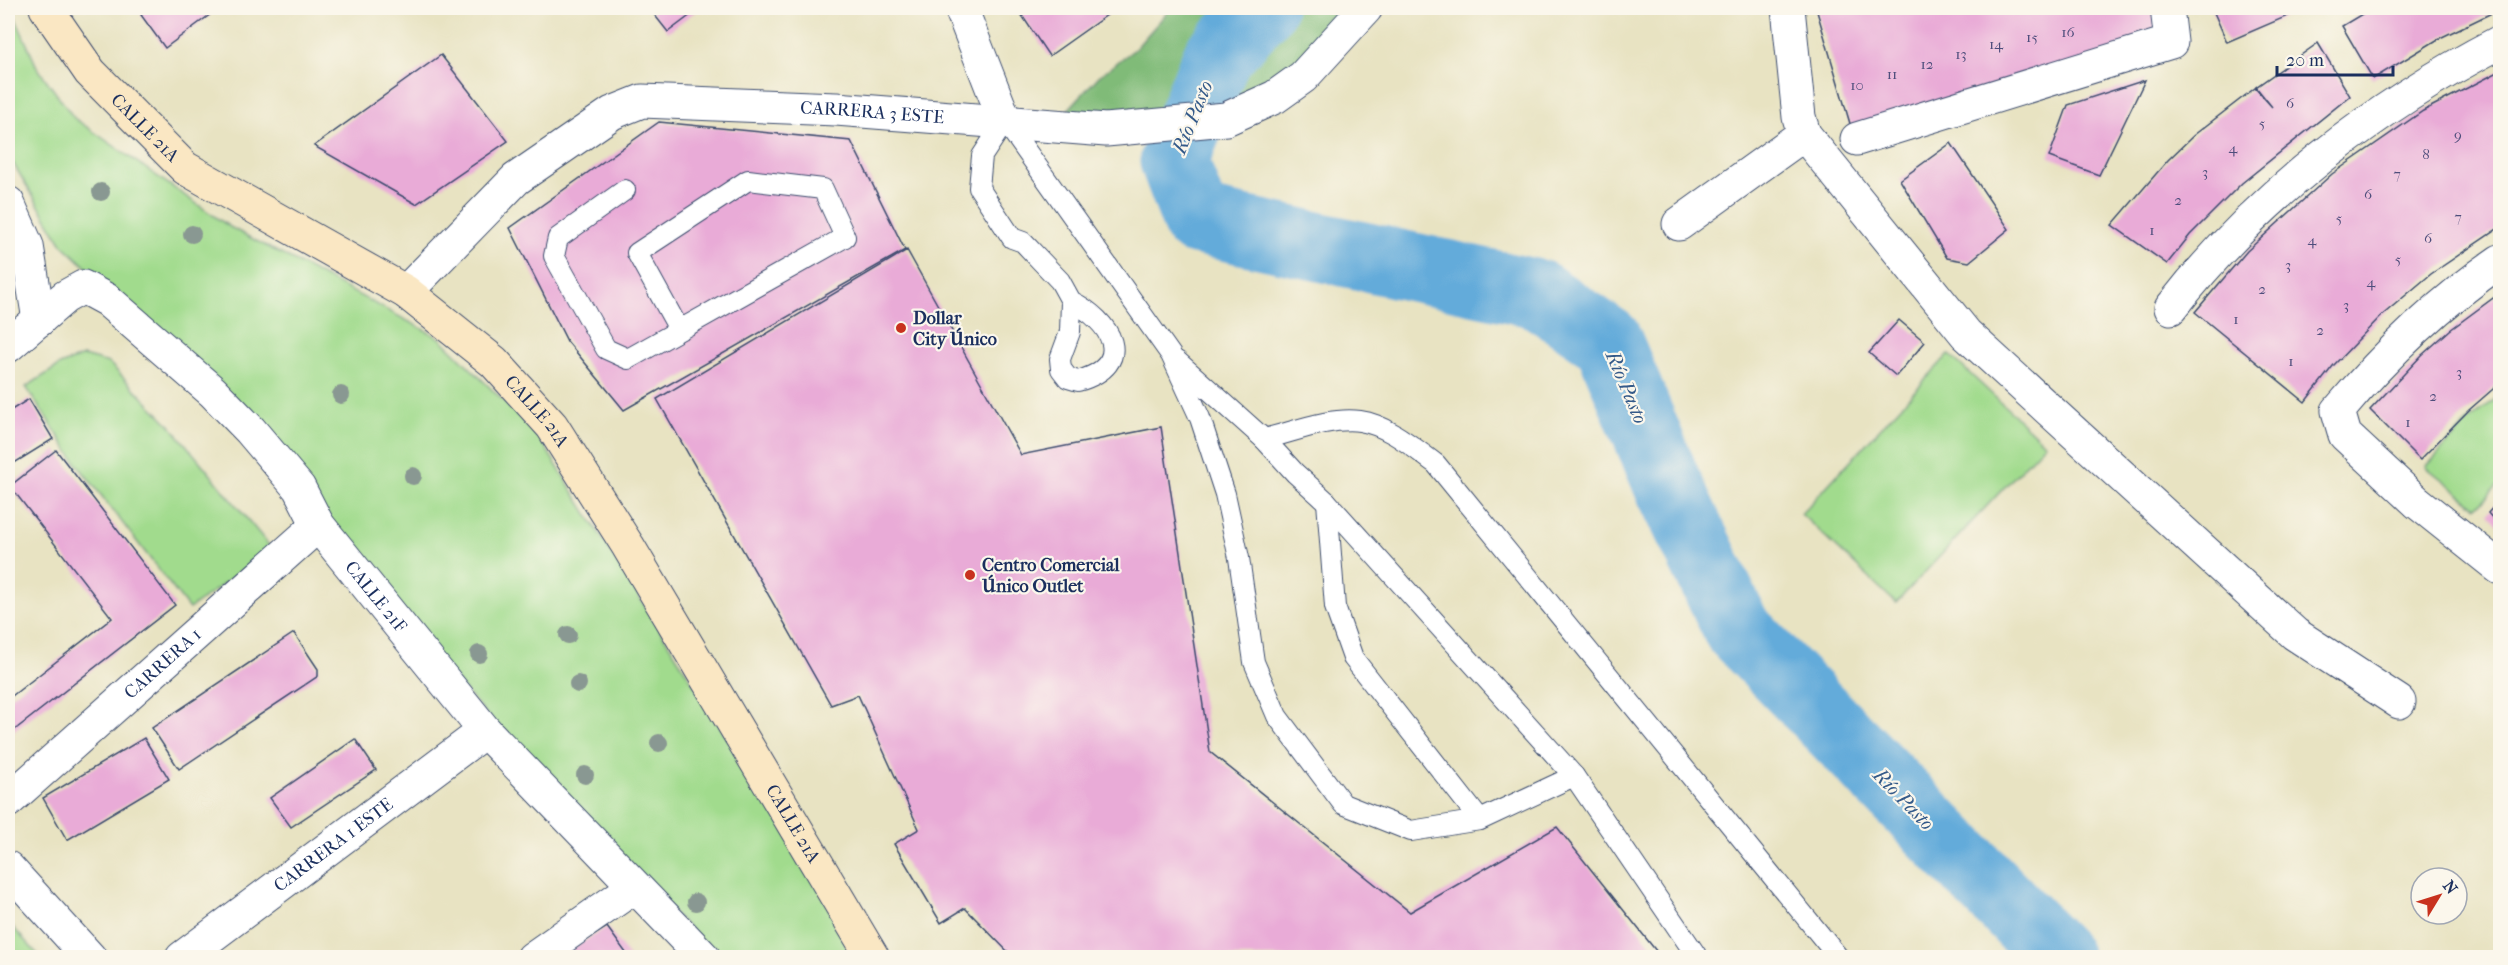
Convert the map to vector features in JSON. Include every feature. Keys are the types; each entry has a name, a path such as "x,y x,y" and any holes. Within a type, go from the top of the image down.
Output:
{"main road":[{"name":"CALLE 21A","path":"46,8 90,72 185,168 406,292 494,362 552,426 628,546 873,957"}],"street":[{"path":"961,8 1005,122"},
{"name":"CARRERA 3 ESTE","path":"406,292 516,179 612,113 642,101 836,109 1106,130 1226,119 1275,97 1304,77 1366,8"},
{"path":"1788,8 1799,117 1804,134 1966,334 2295,634 2399,702"},
{"path":"1857,140 2171,42 2167,8"},
{"path":"2171,308 2229,240 2272,198 2385,111 2466,60 2500,42"},
{"path":"1678,224 1804,134"},
{"path":"8,203 27,246 39,321 8,346"},
{"path":"2500,261 2462,289 2403,340 2338,411 2345,435 2417,502 2500,568"},
{"name":"CALLE 21F","path":"39,321 65,297 83,287 107,300 213,392 250,430 299,488 318,525 485,731 704,957"},
{"name":"CARRERA 1","path":"8,801 318,525"},
{"name":"CARRERA 1 ESTE","path":"182,957 485,731"},
{"path":"8,868 90,957"},
{"path":"533,957 634,887"}],"lane":[{"path":"1071,301 1060,282 1047,267 1023,242 1012,238 979,188 982,156 1005,122 1171,355 1200,418 1225,494 1239,558 1254,662 1277,716 1343,804 1411,831 1480,820 1574,776"},
{"path":"625,190 558,238 554,256 606,349 628,359 845,237 823,189 748,180 637,253 675,322"},
{"path":"1171,355 1264,439 1295,473 1327,502 1574,776 1698,957"},
{"path":"1264,439 1335,422 1361,421 1398,436 1436,464 1839,957"},
{"path":"1327,502 1335,607 1353,658 1480,820"}],"green space":[{"path":"8,8 11,8 37,67 74,118 230,227 440,338 537,434 836,911 859,957 718,957 576,815 102,282 62,244 8,155"},
{"path":"1171,8 1249,8 1186,80 1173,110 1123,120 1067,111 1099,76 1135,49"},
{"path":"1281,8 1354,8 1317,53 1233,101 1225,72"},
{"path":"1949,354 2045,444 1896,603 1801,514"},
{"path":"83,356 109,363 169,424 272,549 189,609 77,464 26,387 60,365"},
{"path":"2500,395 2500,484 2477,507 2426,467 2466,424"},
{"path":"8,922 40,957 8,957"}],"building":[{"path":"145,8 219,8 165,48 141,15"},
{"path":"649,8 700,8 668,32"},
{"path":"1017,8 1113,8 1114,10 1049,56"},
{"path":"1816,8 2155,8 2164,37 1851,127"},
{"path":"2212,8 2306,8 2227,42"},
{"path":"2372,8 2500,9 2440,38 2373,79 2342,26"},
{"path":"2318,43 2350,96 2242,183 2190,235 2167,264 2112,225 2168,160 2194,135 2255,88 2272,107 2256,87"},
{"path":"441,55 508,141 416,204 314,146"},
{"path":"2500,71 2500,227 2431,274 2380,317 2333,366 2305,402 2195,312 2247,251 2332,174 2423,111"},
{"path":"2145,80 2099,175 2049,157 2068,105"},
{"path":"659,122 851,141 905,250 624,410 567,341 510,228"},
{"path":"1951,143 2009,229 1969,262 1947,258 1900,180"},
{"name":"Centro Comercial Único Outlet","path":"907,250 1021,455 1161,427 1210,752 1410,912 1557,827 1661,957 1013,957 965,908 941,923 894,844 919,829 858,695 831,705 657,399"},
{"path":"2500,293 2500,383 2469,410 2420,460 2370,410 2422,355 2450,330"},
{"path":"1899,320 1925,342 1896,376 1869,353"},
{"path":"29,399 53,439 8,467 8,412"},
{"path":"56,450 175,605 8,735 8,699 112,618 10,486"},
{"path":"2500,499 2500,527 2488,513"},
{"path":"294,633 318,669 318,676 179,769 152,728"},
{"path":"144,738 169,779 67,840 43,798"},
{"path":"355,739 376,770 291,827 270,798"},
{"path":"607,927 629,957 561,957 580,944"}],"waterway":[{"name":"Río Pasto","path":"1262,8 1217,57 1174,161 1196,220 1538,294 1608,341 1667,483 1737,629 2059,958"}],"place":[{"name":"Dollar City Único","path":"901,328"},
{"name":"Centro Comercial Único Outlet","path":"970,575"}]}
